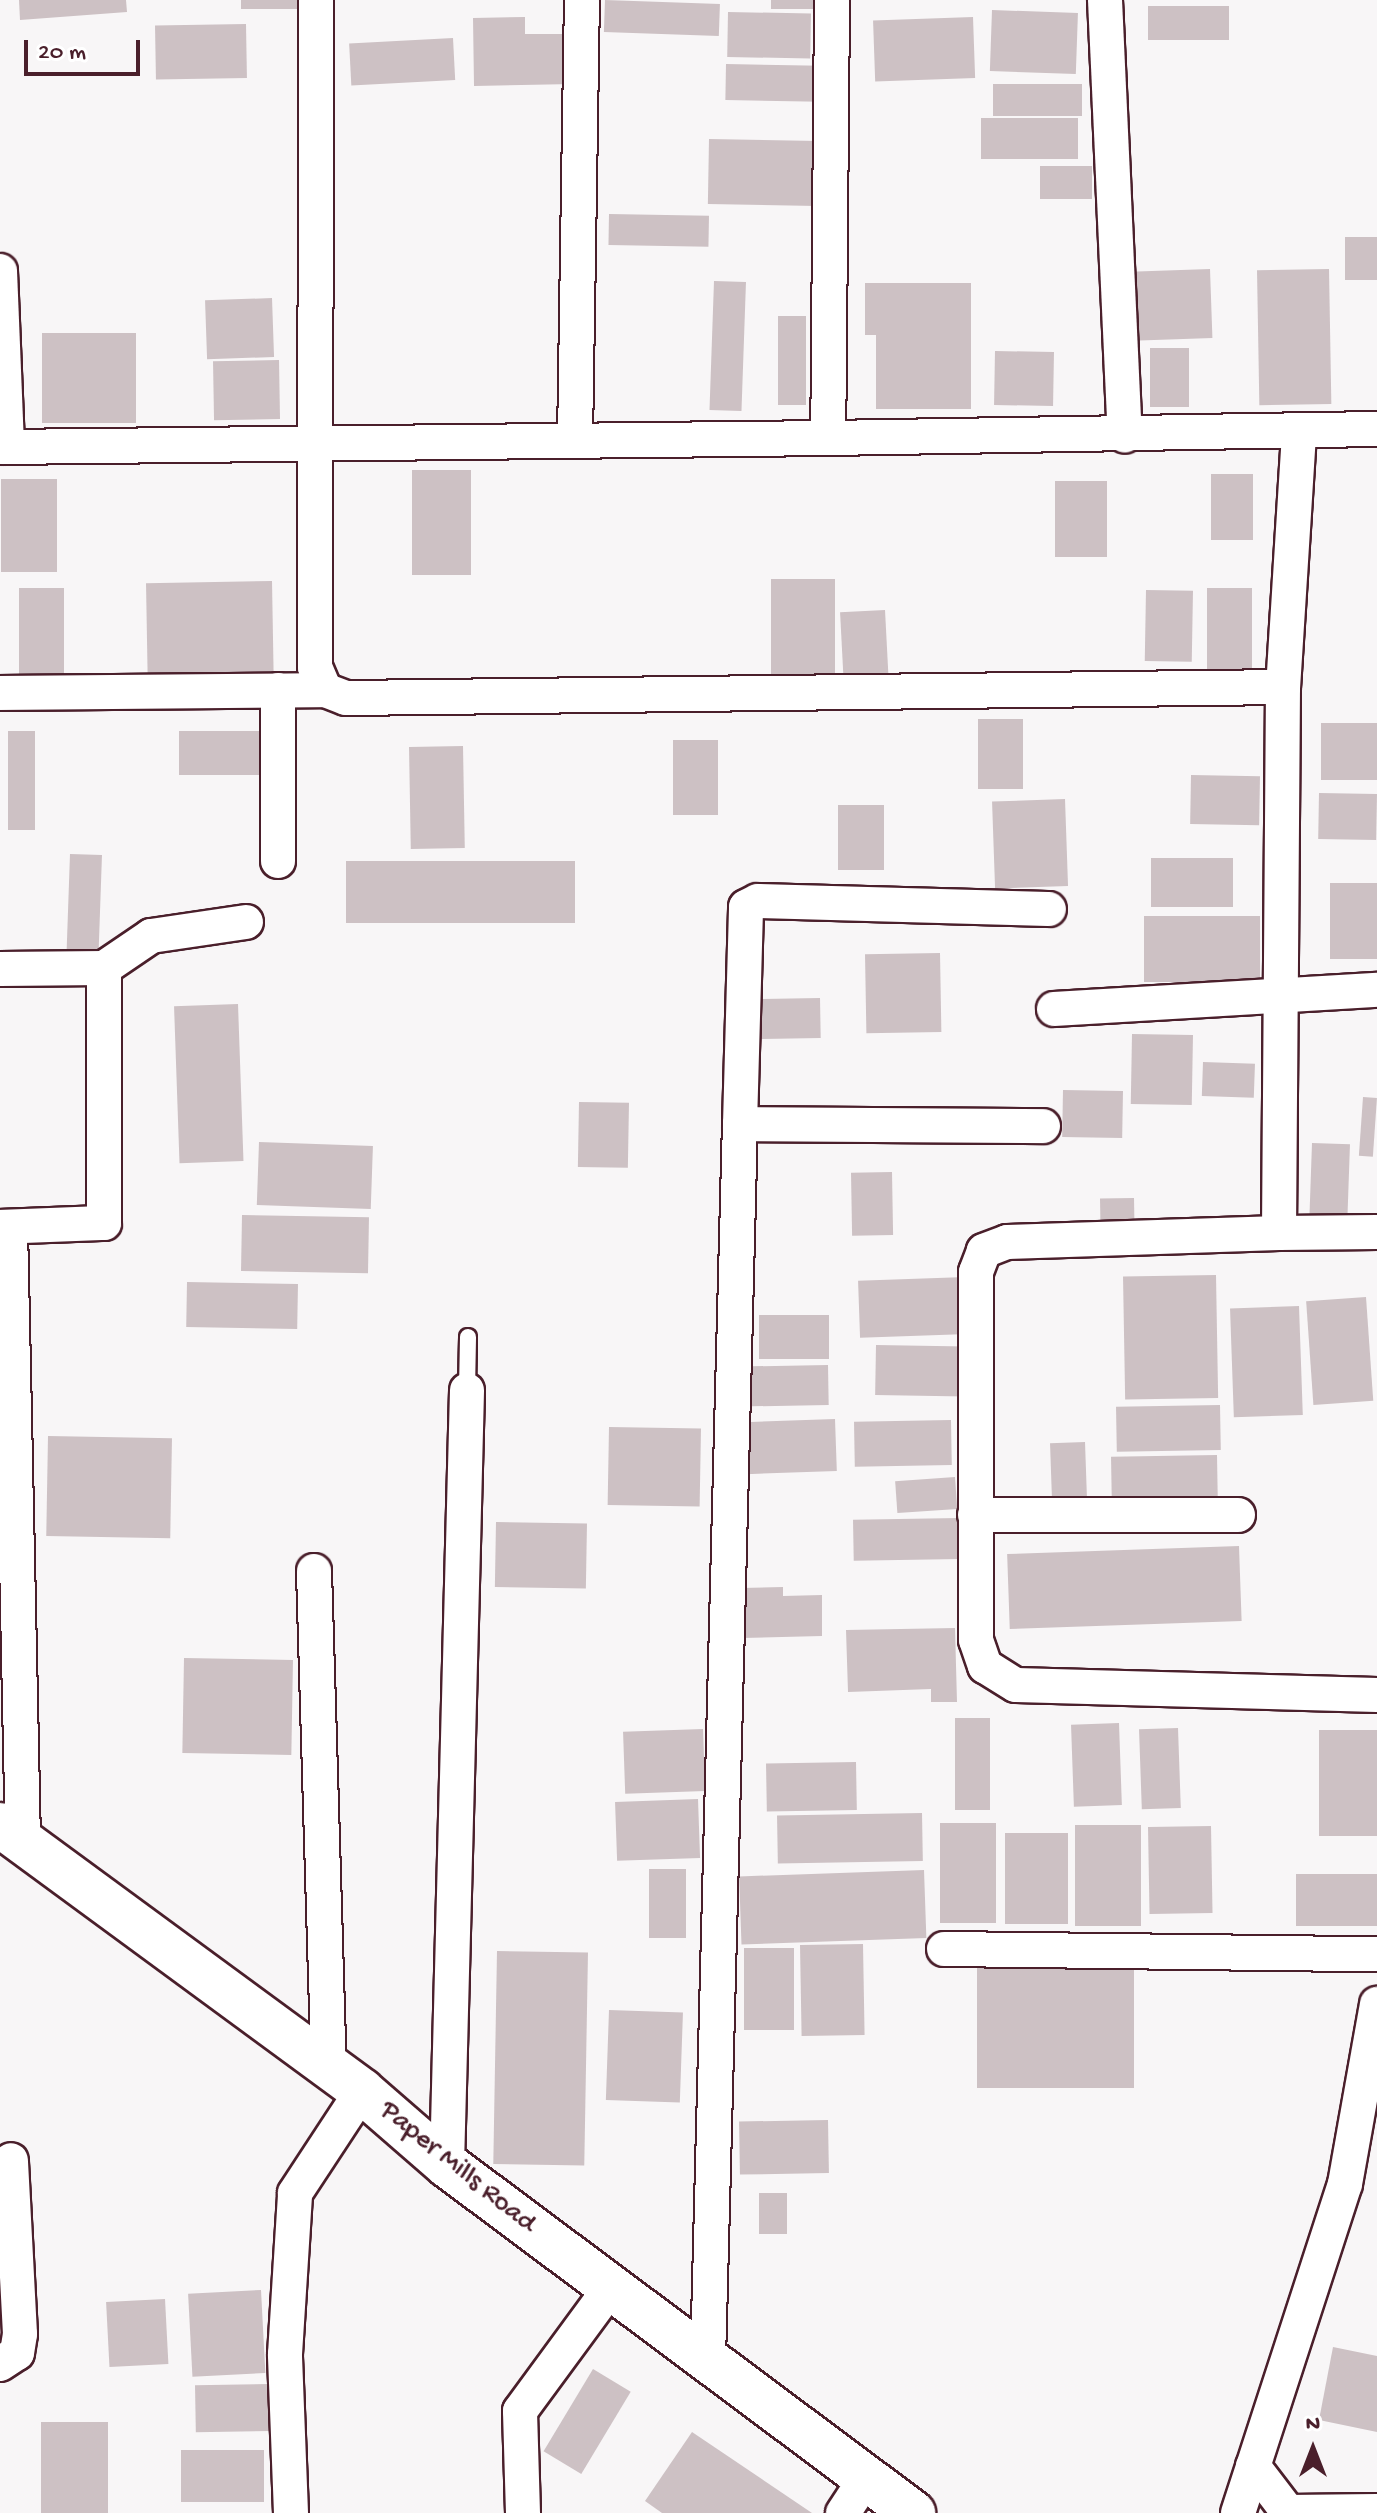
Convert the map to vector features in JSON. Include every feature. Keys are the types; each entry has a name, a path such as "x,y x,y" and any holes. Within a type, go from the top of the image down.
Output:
{"main road":[{"name":"Paper Mills Road","path":"11,1834 345,2079 447,2165 708,2360 855,2496 913,2513"}],"street":[{"path":"316,0 315,667 325,690"},
{"path":"575,441 582,0"},
{"path":"828,438 832,0"},
{"path":"1105,0 1125,436"},
{"path":"0,271 3,447 315,441 1299,434 1377,429"},
{"path":"1279,1233 1278,994 1283,687 1299,434"},
{"path":"0,693 325,690 346,698 1283,687"},
{"path":"278,690 278,861"},
{"path":"708,2360 746,907 758,901 1049,909"},
{"path":"0,969 104,968 151,936 246,922"},
{"path":"11,1834 5,1227 104,1223 104,968"},
{"path":"1054,1009 1377,990"},
{"path":"740,1124 1043,1126"},
{"path":"1377,1232 1007,1242 984,1251 976,1272 975,1515 976,1640 985,1666 1016,1685 1377,1695"},
{"path":"447,2165 467,1390"},
{"path":"975,1515 1238,1515"},
{"path":"291,2513 285,2354 291,2217 304,2174 345,2079 314,1571"},
{"path":"944,1949 1377,1954"},
{"path":"1238,2513 1253,2466 1361,2184 1377,2004"},
{"path":"0,2364 17,2353 20,2334 11,2160"},
{"path":"523,2513 520,2411 611,2287"},
{"path":"1253,2466 1288,2512 1377,2511"}],"lane":[{"path":"467,1390 468,1337"}],"building":[{"path":"19,0 126,0 127,12 20,20"},
{"path":"241,0 298,0 298,9 241,9"},
{"path":"605,0 720,4 719,36 604,32"},
{"path":"771,0 823,0 823,9 771,9"},
{"path":"1148,6 1229,6 1229,40 1148,40"},
{"path":"992,10 1078,13 1076,74 990,71"},
{"path":"728,12 811,13 810,58 727,57"},
{"path":"525,17 525,34 573,34 574,84 474,86 473,18"},
{"path":"973,17 975,78 875,81 873,20"},
{"path":"246,24 247,78 156,80 155,26"},
{"path":"453,38 455,80 351,85 349,43"},
{"path":"726,64 821,66 820,102 725,100"},
{"path":"993,84 1082,84 1082,116 993,116"},
{"path":"981,118 1078,118 1078,159 981,159"},
{"path":"709,139 818,141 817,206 708,204"},
{"path":"1040,166 1092,166 1092,199 1040,199"},
{"path":"609,214 709,216 708,247 608,245"},
{"path":"1345,237 1377,237 1377,280 1345,280"},
{"path":"1210,269 1212,338 1132,341 1130,272"},
{"path":"1329,269 1331,404 1259,405 1257,270"},
{"path":"714,281 746,282 741,411 709,410"},
{"path":"865,283 971,283 971,409 876,409 876,335 865,335"},
{"path":"272,298 274,357 207,359 205,300"},
{"path":"778,316 806,316 806,405 778,405"},
{"path":"42,333 136,333 136,423 42,423"},
{"path":"1150,348 1189,348 1189,407 1150,407"},
{"path":"995,351 1054,352 1053,406 994,405"},
{"path":"279,360 280,419 214,420 213,361"},
{"path":"412,470 471,470 471,575 412,575"},
{"path":"1211,474 1253,474 1253,540 1211,540"},
{"path":"1,479 57,479 57,572 1,572"},
{"path":"1055,481 1107,481 1107,557 1055,557"},
{"path":"771,579 835,579 835,677 771,677"},
{"path":"272,581 274,687 148,689 146,583"},
{"path":"19,588 64,588 64,688 19,688"},
{"path":"1207,588 1252,588 1252,673 1207,673"},
{"path":"1146,590 1193,591 1192,662 1145,661"},
{"path":"885,610 888,675 843,677 840,612"},
{"path":"978,719 1023,719 1023,789 978,789"},
{"path":"1321,723 1377,723 1377,780 1321,780"},
{"path":"8,731 35,731 35,830 8,830"},
{"path":"179,731 271,731 271,775 179,775"},
{"path":"673,740 718,740 718,815 673,815"},
{"path":"463,746 465,848 411,849 409,747"},
{"path":"1191,775 1260,776 1259,825 1190,824"},
{"path":"1319,793 1377,794 1376,840 1318,839"},
{"path":"1065,799 1068,886 995,888 992,802"},
{"path":"838,805 884,805 884,870 838,870"},
{"path":"70,854 102,855 98,964 66,963"},
{"path":"1151,858 1233,858 1233,907 1151,907"},
{"path":"346,861 575,861 575,923 346,923"},
{"path":"1330,883 1377,883 1377,959 1330,959"},
{"path":"1144,916 1260,916 1260,982 1144,982"},
{"path":"940,953 941,1032 866,1033 865,954"},
{"path":"820,998 821,1038 756,1039 755,999"},
{"path":"238,1004 243,1161 180,1163 174,1006"},
{"path":"1132,1034 1193,1035 1192,1105 1131,1104"},
{"path":"1203,1062 1255,1064 1254,1098 1202,1096"},
{"path":"1063,1090 1123,1091 1122,1138 1062,1137"},
{"path":"1363,1097 1377,1098 1373,1157 1359,1156"},
{"path":"579,1102 629,1103 628,1168 578,1167"},
{"path":"259,1142 373,1146 371,1209 257,1205"},
{"path":"1312,1143 1350,1144 1347,1227 1309,1226"},
{"path":"892,1172 893,1235 852,1236 851,1173"},
{"path":"1134,1198 1135,1237 1101,1238 1100,1199"},
{"path":"242,1215 369,1217 368,1273 241,1271"},
{"path":"1216,1275 1218,1398 1125,1400 1123,1277"},
{"path":"966,1277 968,1334 860,1338 858,1281"},
{"path":"187,1282 298,1284 297,1329 186,1327"},
{"path":"1366,1297 1373,1401 1313,1405 1306,1301"},
{"path":"1299,1306 1303,1415 1234,1417 1230,1308"},
{"path":"759,1315 829,1315 829,1359 759,1359"},
{"path":"876,1345 966,1347 965,1397 875,1395"},
{"path":"828,1365 829,1405 752,1406 751,1366"},
{"path":"1220,1405 1221,1450 1117,1452 1116,1407"},
{"path":"835,1419 837,1471 746,1474 744,1422"},
{"path":"951,1420 952,1465 855,1467 854,1422"},
{"path":"609,1427 701,1429 700,1507 608,1505"},
{"path":"48,1436 172,1438 170,1538 46,1536"},
{"path":"1085,1442 1087,1498 1052,1499 1050,1443"},
{"path":"1217,1455 1218,1502 1112,1504 1111,1457"},
{"path":"955,1477 957,1509 897,1513 895,1481"},
{"path":"959,1518 960,1559 854,1561 853,1520"},
{"path":"496,1522 587,1524 586,1589 495,1587"},
{"path":"1239,1546 1242,1621 1010,1629 1007,1554"},
{"path":"783,1587 783,1596 822,1595 822,1636 742,1638 741,1588"},
{"path":"955,1628 957,1702 931,1702 931,1689 848,1692 846,1630"},
{"path":"184,1658 293,1660 291,1755 182,1753"},
{"path":"955,1718 990,1718 990,1810 955,1810"},
{"path":"1119,1723 1122,1805 1074,1807 1071,1725"},
{"path":"1178,1728 1181,1808 1142,1809 1139,1729"},
{"path":"703,1729 705,1791 625,1794 623,1732"},
{"path":"1319,1730 1377,1730 1377,1836 1319,1836"},
{"path":"856,1762 857,1810 767,1812 766,1764"},
{"path":"698,1799 700,1858 617,1861 615,1802"},
{"path":"922,1813 923,1861 778,1864 777,1816"},
{"path":"940,1823 996,1823 996,1923 940,1923"},
{"path":"1075,1825 1141,1825 1141,1926 1075,1926"},
{"path":"1211,1826 1213,1913 1150,1914 1148,1827"},
{"path":"1005,1833 1068,1833 1068,1924 1005,1924"},
{"path":"649,1869 686,1869 686,1938 649,1938"},
{"path":"924,1870 926,1938 741,1944 739,1876"},
{"path":"1296,1874 1377,1874 1377,1926 1296,1926"},
{"path":"863,1944 865,2035 802,2036 800,1945"},
{"path":"744,1948 794,1948 794,2030 744,2030"},
{"path":"497,1951 588,1953 584,2166 493,2164"},
{"path":"977,1956 1134,1956 1134,2088 977,2088"},
{"path":"609,2010 683,2013 680,2103 606,2100"},
{"path":"828,2120 829,2173 740,2175 739,2122"},
{"path":"759,2193 787,2193 787,2234 759,2234"},
{"path":"261,2290 265,2373 192,2377 188,2294"},
{"path":"165,2299 168,2364 109,2367 106,2302"},
{"path":"1333,2347 1377,2356 1377,2432 1319,2420"},
{"path":"593,2369 631,2392 581,2474 544,2451"},
{"path":"269,2384 270,2431 196,2432 195,2385"},
{"path":"41,2422 108,2422 108,2513 41,2513"},
{"path":"692,2432 812,2513 662,2513 645,2501"},
{"path":"181,2450 264,2450 264,2502 181,2502"}]}
